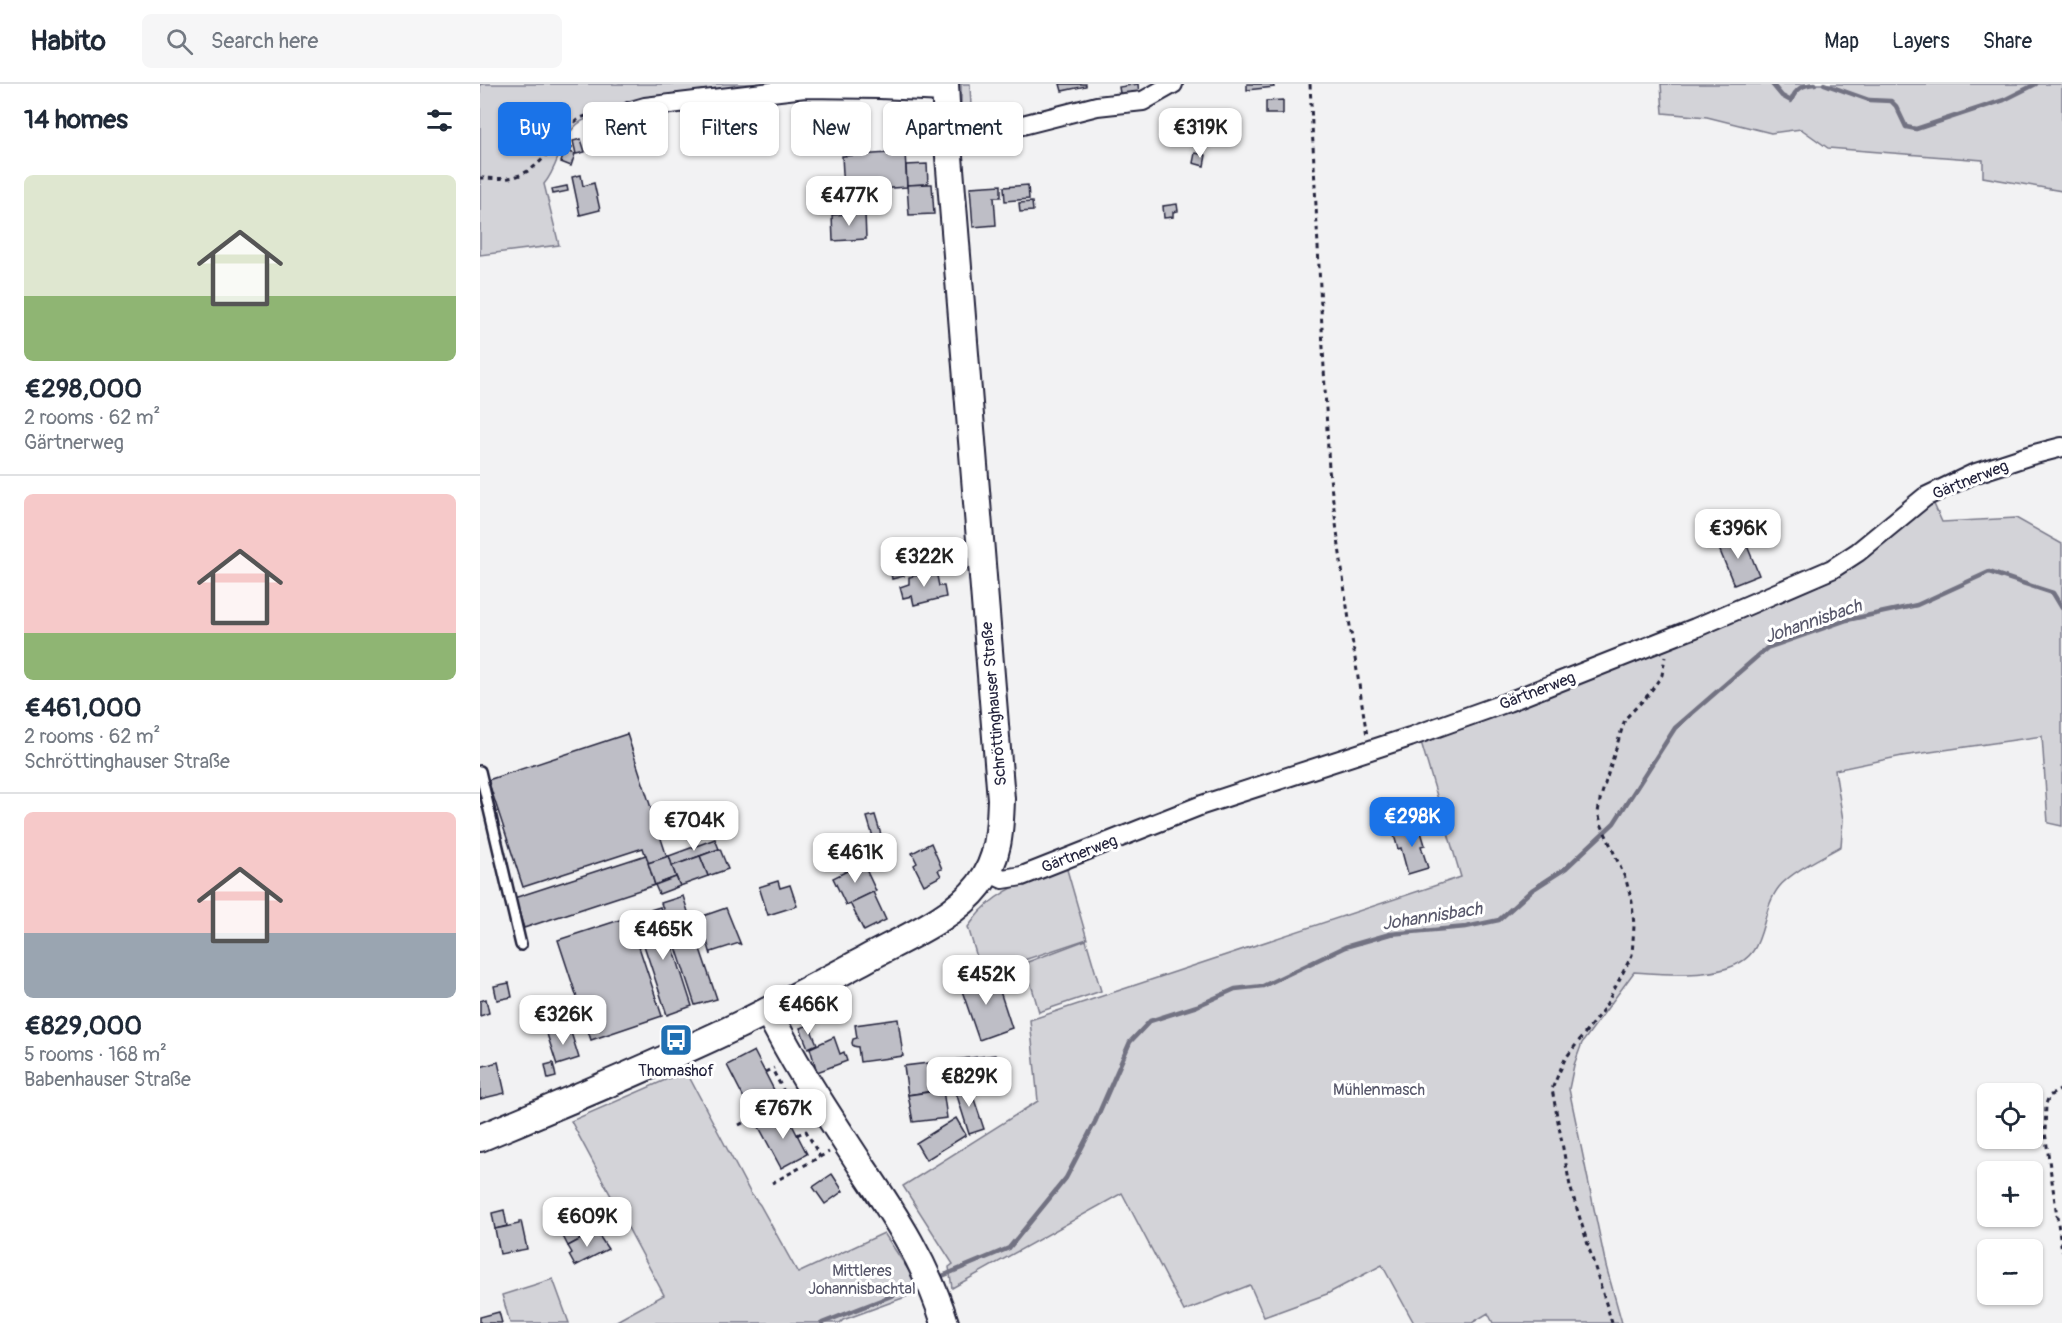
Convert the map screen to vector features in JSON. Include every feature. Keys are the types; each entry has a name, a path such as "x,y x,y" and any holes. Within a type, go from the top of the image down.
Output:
{"main road":[{"name":"Schröttinghauser Straße","path":"480,1138 632,1074 768,1011 915,933 954,909 988,872 995,855 999,834 1001,799 949,156"},
{"path":"768,1011 792,1058 905,1233 926,1270 945,1323"}],"street":[{"path":"1023,125 1096,106 1143,101 1173,84"},
{"name":"Schröttinghauser Straße","path":"668,105 805,88 945,88"},
{"name":"Gärtnerweg","path":"988,872 1004,879 1022,876 1202,805 1508,702 1695,628 1832,568 1858,552 1925,497 1973,474 2062,447"}],"lane":[{"path":"480,771 521,945"}],"path":[{"path":"1310,84 1329,470 1341,568 1369,750"},
{"path":"480,178 509,178 519,176 531,169 547,156 569,128 583,118"},
{"path":"1612,1323 1570,1186 1552,1089 1565,1059 1605,1007 1632,955 1634,926 1632,902 1626,880 1606,838 1598,813 1625,719 1649,694 1662,675 1666,639"},
{"path":"765,1072 781,1065"},
{"path":"739,1125 788,1099 772,1069"},
{"path":"2062,1089 2049,1096 2046,1104 2045,1132 2062,1251"},
{"path":"797,1135 806,1131 820,1157"},
{"path":"772,1183 836,1149"}],"green space":[{"path":"480,84 768,84 668,105 668,102 583,102 583,120 571,132 571,102 498,102 498,156 559,156 544,184 559,245 480,255"},
{"path":"961,84 970,84 971,102 961,102"},
{"path":"1661,84 2062,84 2062,191 1983,177 1983,160 1828,148 1801,129 1771,133 1707,117 1663,113"},
{"name":"Mühlenmasch","path":"1933,502 1942,522 2016,518 2062,544 2062,826 2048,823 2042,736 1902,756 1835,770 1843,820 1841,846 1800,870 1779,887 1770,903 1753,951 1743,961 1730,967 1698,974 1634,972 1582,1043 1569,1089 1606,1266 1622,1323 1493,1323 1488,1313 1472,1323 1414,1323 1382,1265 1327,1294 1264,1317 1250,1285 1184,1311 1122,1193 952,1288 949,1267 953,1264 903,1186 1038,1101 1030,1020 1461,877 1421,742 1598,674 1893,531"},
{"path":"1066,866 1087,939 982,974 968,927 975,918 991,901 1011,889"},
{"path":"1086,940 1101,991 1039,1012 1025,963"},
{"name":"Mittleres Johannisbachtal","path":"686,1071 751,1194 760,1205 798,1273 884,1233 909,1271 919,1292 840,1323 613,1323 664,1295 571,1121"},
{"path":"553,1279 569,1323 510,1323 502,1295"}],"building":[{"path":"1060,84 1086,84 1086,86 1062,91"},
{"path":"1138,84 1139,96 1121,99 1119,87"},
{"path":"1247,84 1273,84 1274,87 1247,90"},
{"path":"1283,100 1283,114 1266,114 1266,101"},
{"path":"581,139 583,152 576,154 573,141"},
{"path":"571,152 575,154 571,166 561,162 563,156 571,156"},
{"path":"1195,153 1206,155 1204,166 1193,163"},
{"path":"871,154 905,156 907,187 844,191 842,156 871,156"},
{"path":"927,164 928,184 907,185 906,165"},
{"path":"581,175 583,186 594,183 600,210 580,215 572,177"},
{"path":"932,184 934,214 909,215 907,185"},
{"path":"1001,185 1001,197 994,197 996,225 973,227 970,187"},
{"path":"1028,185 1029,199 1005,201 1004,187"},
{"path":"567,186 568,191 553,194 552,189"},
{"path":"1032,202 1033,211 1020,212 1019,203"},
{"path":"1177,204 1178,211 1173,212 1173,217 1164,218 1163,206"},
{"path":"865,213 866,239 833,241 832,215"},
{"path":"1743,536 1759,575 1734,585 1718,546"},
{"path":"898,552 904,576 892,579 888,555"},
{"path":"936,571 939,586 944,586 946,597 914,605 912,596 903,598 900,587 909,584 909,577"},
{"path":"627,734 667,857 648,863 643,848 523,887 488,780"},
{"path":"875,815 882,838 874,840 867,817"},
{"path":"1419,825 1425,845 1421,846 1428,868 1408,874 1401,848 1398,849 1393,832"},
{"path":"715,839 719,849 672,866 669,856"},
{"path":"931,843 942,869 938,870 941,876 924,885 914,865 917,863 912,853"},
{"path":"720,849 728,869 708,876 700,856"},
{"path":"646,855 655,885 524,928 514,898"},
{"path":"669,856 676,877 655,885 648,863"},
{"path":"700,856 708,876 680,886 672,866"},
{"path":"863,863 876,891 846,905 833,878"},
{"path":"676,877 680,886 659,894 655,885"},
{"path":"778,881 780,888 790,885 797,906 768,915 759,887"},
{"path":"873,892 886,920 864,931 850,903"},
{"path":"683,896 697,940 676,947 661,903"},
{"path":"660,907 692,1006 667,1015 634,915"},
{"path":"726,908 741,945 739,943 711,952 711,955 700,917"},
{"path":"629,917 662,1016 591,1040 558,940"},
{"path":"697,940 717,999 695,1005 676,947"},
{"path":"994,973 1012,1028 979,1040 960,985"},
{"path":"509,983 512,997 497,1000 494,986"},
{"path":"486,999 489,1013 480,1016 480,1001"},
{"path":"898,1019 903,1056 860,1062 858,1047 853,1046 852,1043 853,1039 857,1038 855,1025"},
{"path":"809,1025 817,1044 808,1048 800,1028"},
{"path":"569,1026 579,1058 557,1065 547,1034"},
{"path":"834,1037 840,1054 844,1052 847,1061 817,1072 810,1048"},
{"path":"754,1051 775,1092 748,1106 727,1065"},
{"path":"995,1055 999,1080 908,1095 904,1066"},
{"path":"498,1062 505,1093 480,1099 480,1067"},
{"path":"553,1063 556,1077 548,1079 545,1065"},
{"path":"969,1084 984,1129 969,1134 954,1086"},
{"path":"943,1090 947,1118 913,1122 908,1095"},
{"path":"786,1113 807,1154 781,1168 759,1127"},
{"path":"956,1118 966,1135 926,1160 916,1143"},
{"path":"832,1174 843,1191 825,1204 813,1187"},
{"path":"580,1203 596,1231 568,1246 553,1217"},
{"path":"504,1210 507,1226 495,1229 492,1213"},
{"path":"521,1221 527,1249 500,1254 495,1229 519,1224"},
{"path":"596,1231 608,1249 575,1266 569,1255 572,1253 568,1246"},
{"path":"499,1312 502,1323 480,1323 480,1317"}],"waterway":[{"path":"1772,84 1782,96 1791,101 1800,88 1815,84"},
{"path":"1824,84 1869,100 1891,101 1896,106 1906,127 1916,129 2004,100 2036,84"},
{"name":"Johannisbach","path":"935,1279 1009,1248 1066,1178 1095,1122 1130,1042 1150,1021 1197,1006 1235,989 1263,986 1345,947 1390,934 1466,927 1499,920 1532,890 1566,868 1614,823 1675,728 1767,648 1847,620 1917,605 1989,572 2053,593 2062,608"},
{"name":"Johannisbach","path":"822,1323 922,1284"}],"place":[{"name":"Thomashof","path":"676,1040"}]}
